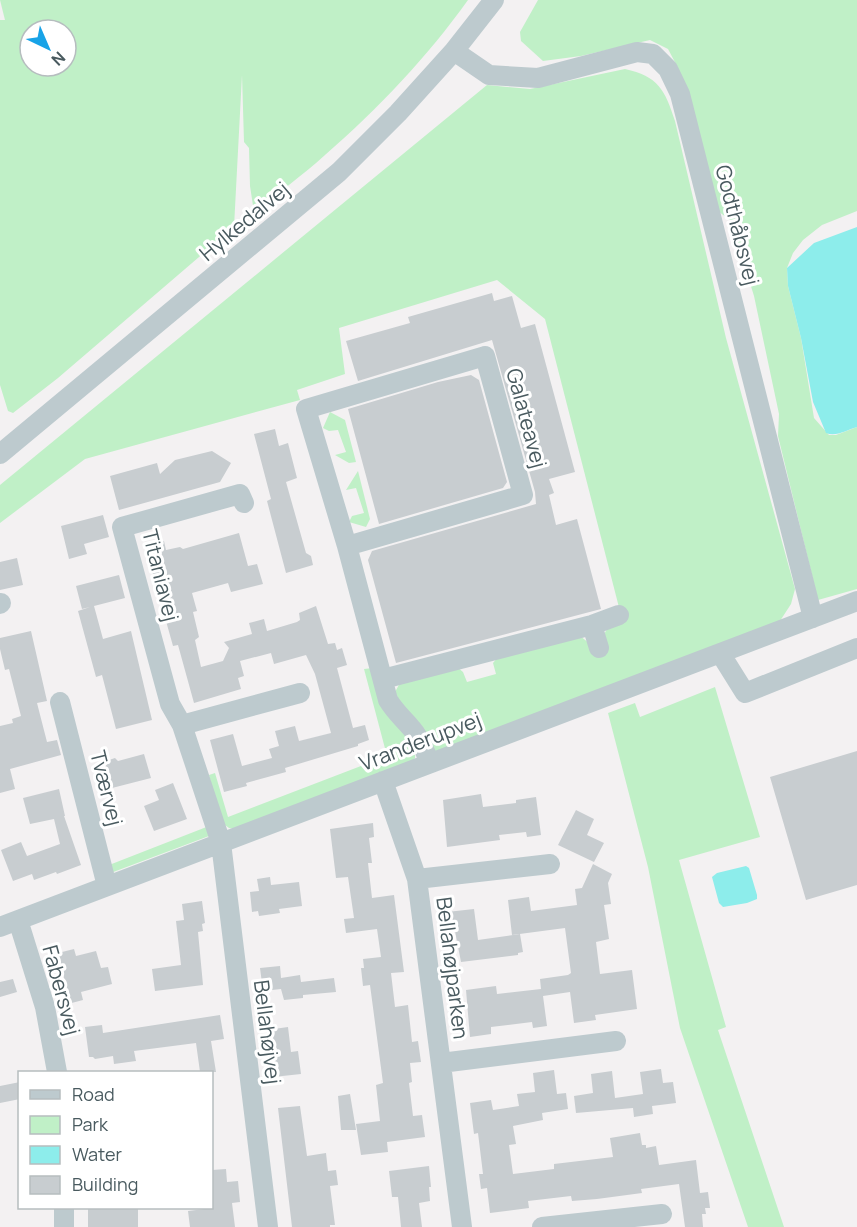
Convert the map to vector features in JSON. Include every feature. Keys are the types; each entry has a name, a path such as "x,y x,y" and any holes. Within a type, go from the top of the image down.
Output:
{"street":[{"name":"Hylkedalvej","path":"0,453 339,172 398,113 454,51 494,0"},
{"name":"Godthåbsvej","path":"454,51 489,75 538,78 637,52 653,54 668,69 680,94 813,618"},
{"name":"Galateavej","path":"347,546 523,495 485,356 306,409 347,546 388,700 397,715 412,729 422,744 430,763"},
{"name":"Titaniavej","path":"221,843 182,725 170,704 122,527 240,494 244,503"},
{"name":"Vranderupvej","path":"9,924 857,601"},
{"path":"383,679 592,625 619,615"},
{"path":"592,625 599,648"},
{"path":"720,653 745,693 857,648"},
{"path":"182,725 300,693"},
{"name":"Tværvej","path":"60,702 107,886"},
{"name":"Bellahøjparken","path":"383,781 417,879 462,1227"},
{"name":"Bellahøjvej","path":"221,843 268,1227"},
{"name":"Bellahøjparken","path":"417,879 550,864"},
{"name":"Fabersvej","path":"9,924 45,1006 57,1071"},
{"name":"Bellahøjparken","path":"441,1063 616,1041"},
{"path":"64,1209 64,1227"},
{"path":"542,1227 662,1214"}],"green space":[{"path":"0,0 468,0 419,62 364,119 317,162 254,212 250,186 249,148 244,142 242,75 234,227 58,378 13,413 8,411 0,385 0,20 5,20"},
{"path":"538,0 857,0 857,211 822,225 803,240 793,253 787,268 788,286 801,338 814,418 829,435 836,435 857,427 857,589 818,600 778,436 779,414 754,296 737,241 739,227 718,211 677,66 668,49 650,40 581,56 543,61 521,41 520,32"},
{"path":"625,69 653,80 659,86 668,101 675,121 726,338 795,589 791,604 780,621 439,754 425,741 413,726 395,692 401,681 457,667 463,672 467,682 496,674 493,663 498,657 579,635 590,644 603,636 607,629 623,623 545,319 497,280 339,328 345,374 297,390 300,400 85,459 0,523 0,485 487,85 530,89"},
{"path":"330,412 345,420 356,462 349,463 335,455 346,452 338,430 329,431 323,428"},
{"path":"358,471 370,519 366,527 349,522 352,516 364,513 356,488 346,490"},
{"path":"373,668 415,748 413,763 235,829 221,822 209,775 215,773 228,817 387,756 364,669"},
{"path":"715,687 760,837 679,860 726,1027 718,1030 784,1227 748,1227 680,1028 648,867 608,713 635,703 640,717"},
{"path":"209,826 209,836 108,874 104,867"}],"water":[{"path":"857,227 857,427 838,434 830,434 826,433 813,402 788,286 787,268 814,243"},
{"path":"746,866 749,868 757,899 723,907 719,903 712,877 717,873"}],"building":[{"path":"492,293 494,301 512,296 521,328 535,324 575,472 549,479 554,493 549,495 556,525 577,519 601,609 396,663 368,560 372,551 536,504 535,492 492,340 358,381 346,341 410,323 408,317"},
{"path":"471,375 479,380 507,482 503,488 379,524 348,409 438,382"},
{"path":"275,429 279,446 288,443 297,478 286,482 306,553 311,556 313,565 286,573 267,501 271,499 254,434"},
{"path":"212,451 231,463 220,482 119,510 110,476 157,463 160,474 175,460"},
{"path":"103,515 109,537 84,544 87,554 69,559 61,526"},
{"path":"239,533 248,566 257,564 263,584 231,592 228,583 192,593 197,611 193,612 199,637 195,640 201,667 223,661 229,648 224,642 252,634 249,623 264,619 267,631 297,622 300,620 299,613 316,606 328,644 335,643 337,650 342,648 347,665 337,668 353,728 365,725 369,740 358,746 285,768 286,772 246,783 247,786 224,792 210,740 233,734 242,766 272,758 269,749 279,746 275,731 295,726 299,741 331,733 315,674 306,655 274,664 271,653 240,661 244,676 238,678 241,689 194,703 178,645 173,646 145,546 164,541 166,550 180,547 183,549"},
{"path":"17,558 23,585 0,590 0,562"},
{"path":"119,575 125,598 94,606 103,639 131,631 152,720 116,729 102,675 96,677 78,611 90,607 82,609 76,586"},
{"path":"31,631 47,701 37,703 47,742 57,740 61,755 10,769 15,789 0,793 0,726 13,723 12,719 21,716 9,669 5,670 0,638"},
{"path":"857,751 857,885 806,900 770,777"},
{"path":"144,754 151,778 112,788 106,761 115,758 118,761"},
{"path":"173,783 187,819 154,831 144,806 159,800 155,790"},
{"path":"59,789 64,816 81,865 34,880 32,874 13,881 1,850 21,842 27,856 60,844 54,819 30,824 23,798"},
{"path":"481,794 483,807 516,803 516,800 536,797 541,835 527,837 526,832 499,835 500,840 447,847 443,800"},
{"path":"576,810 594,819 587,835 604,843 594,862 558,845"},
{"path":"373,823 374,837 369,838 372,863 368,863 372,898 394,895 404,972 391,973 395,1007 408,1005 412,1042 418,1041 421,1062 410,1063 412,1082 409,1083 413,1116 422,1115 425,1137 387,1142 388,1152 361,1155 356,1124 380,1121 376,1085 383,1083 370,985 363,986 361,968 364,968 363,959 381,957 377,929 346,933 344,919 354,918 348,877 336,878 330,829"},
{"path":"593,864 612,874 608,883 611,904 604,905 609,939 596,942 600,974 632,970 637,1009 595,1015 596,1020 574,1023 570,992 543,996 547,1026 533,1028 532,1022 491,1027 491,1034 470,1037 466,990 496,986 497,994 541,989 540,979 571,973 565,928 512,935 508,900 529,897 531,911 577,905 575,889 582,888"},
{"path":"270,877 271,885 299,882 302,906 279,909 280,913 259,916 258,911 252,912 250,892 259,891 257,879"},
{"path":"202,901 205,923 202,924 203,931 198,932 203,985 155,991 152,969 181,965 176,921 184,920 182,904"},
{"path":"474,909 478,940 520,934 523,952 518,955 461,962 454,926 449,926 447,912"},
{"path":"74,949 76,956 96,951 101,968 108,967 112,984 81,992 83,1000 64,1005 60,988 66,986 58,953"},
{"path":"280,966 281,978 300,975 301,982 334,978 336,992 303,995 303,998 284,1000 281,989 263,991 260,968"},
{"path":"13,979 17,992 0,997 0,982"},
{"path":"220,1015 224,1039 211,1041 216,1072 213,1072 200,1071 196,1043 134,1051 136,1061 114,1064 113,1056 95,1059 89,1057 85,1027 102,1025 103,1033"},
{"path":"288,1027 291,1052 298,1051 301,1074 273,1077 267,1030"},
{"path":"661,1069 663,1083 673,1082 676,1103 652,1106 653,1114 634,1117 633,1108 576,1113 574,1096 593,1093 591,1074 612,1071 615,1098 643,1094 640,1072"},
{"path":"554,1070 557,1094 566,1093 568,1109 542,1113 543,1120 513,1126 516,1144 509,1145 513,1174 554,1169 554,1164 613,1157 610,1138 640,1133 642,1145 646,1145 646,1148 656,1146 659,1165 696,1160 700,1193 708,1192 710,1208 705,1208 706,1214 702,1214 703,1227 685,1227 679,1184 641,1189 642,1193 597,1199 572,1201 571,1196 528,1201 529,1208 490,1213 487,1188 481,1189 479,1174 483,1174 478,1133 474,1134 470,1103 491,1100 493,1110 519,1106 517,1094 535,1092 533,1073"},
{"path":"18,1082 18,1099 0,1103 0,1086"},
{"path":"350,1094 356,1130 341,1130 338,1096"},
{"path":"300,1106 307,1156 326,1153 328,1171 336,1170 338,1185 330,1186 335,1225 330,1225 330,1227 292,1227 278,1108"},
{"path":"429,1166 430,1201 419,1203 422,1227 401,1227 398,1197 392,1197 389,1171"},
{"path":"226,1169 227,1182 238,1181 240,1202 232,1203 235,1227 190,1227 188,1211 213,1209 213,1170"},
{"path":"88,1209 138,1209 138,1227 88,1227"}]}
